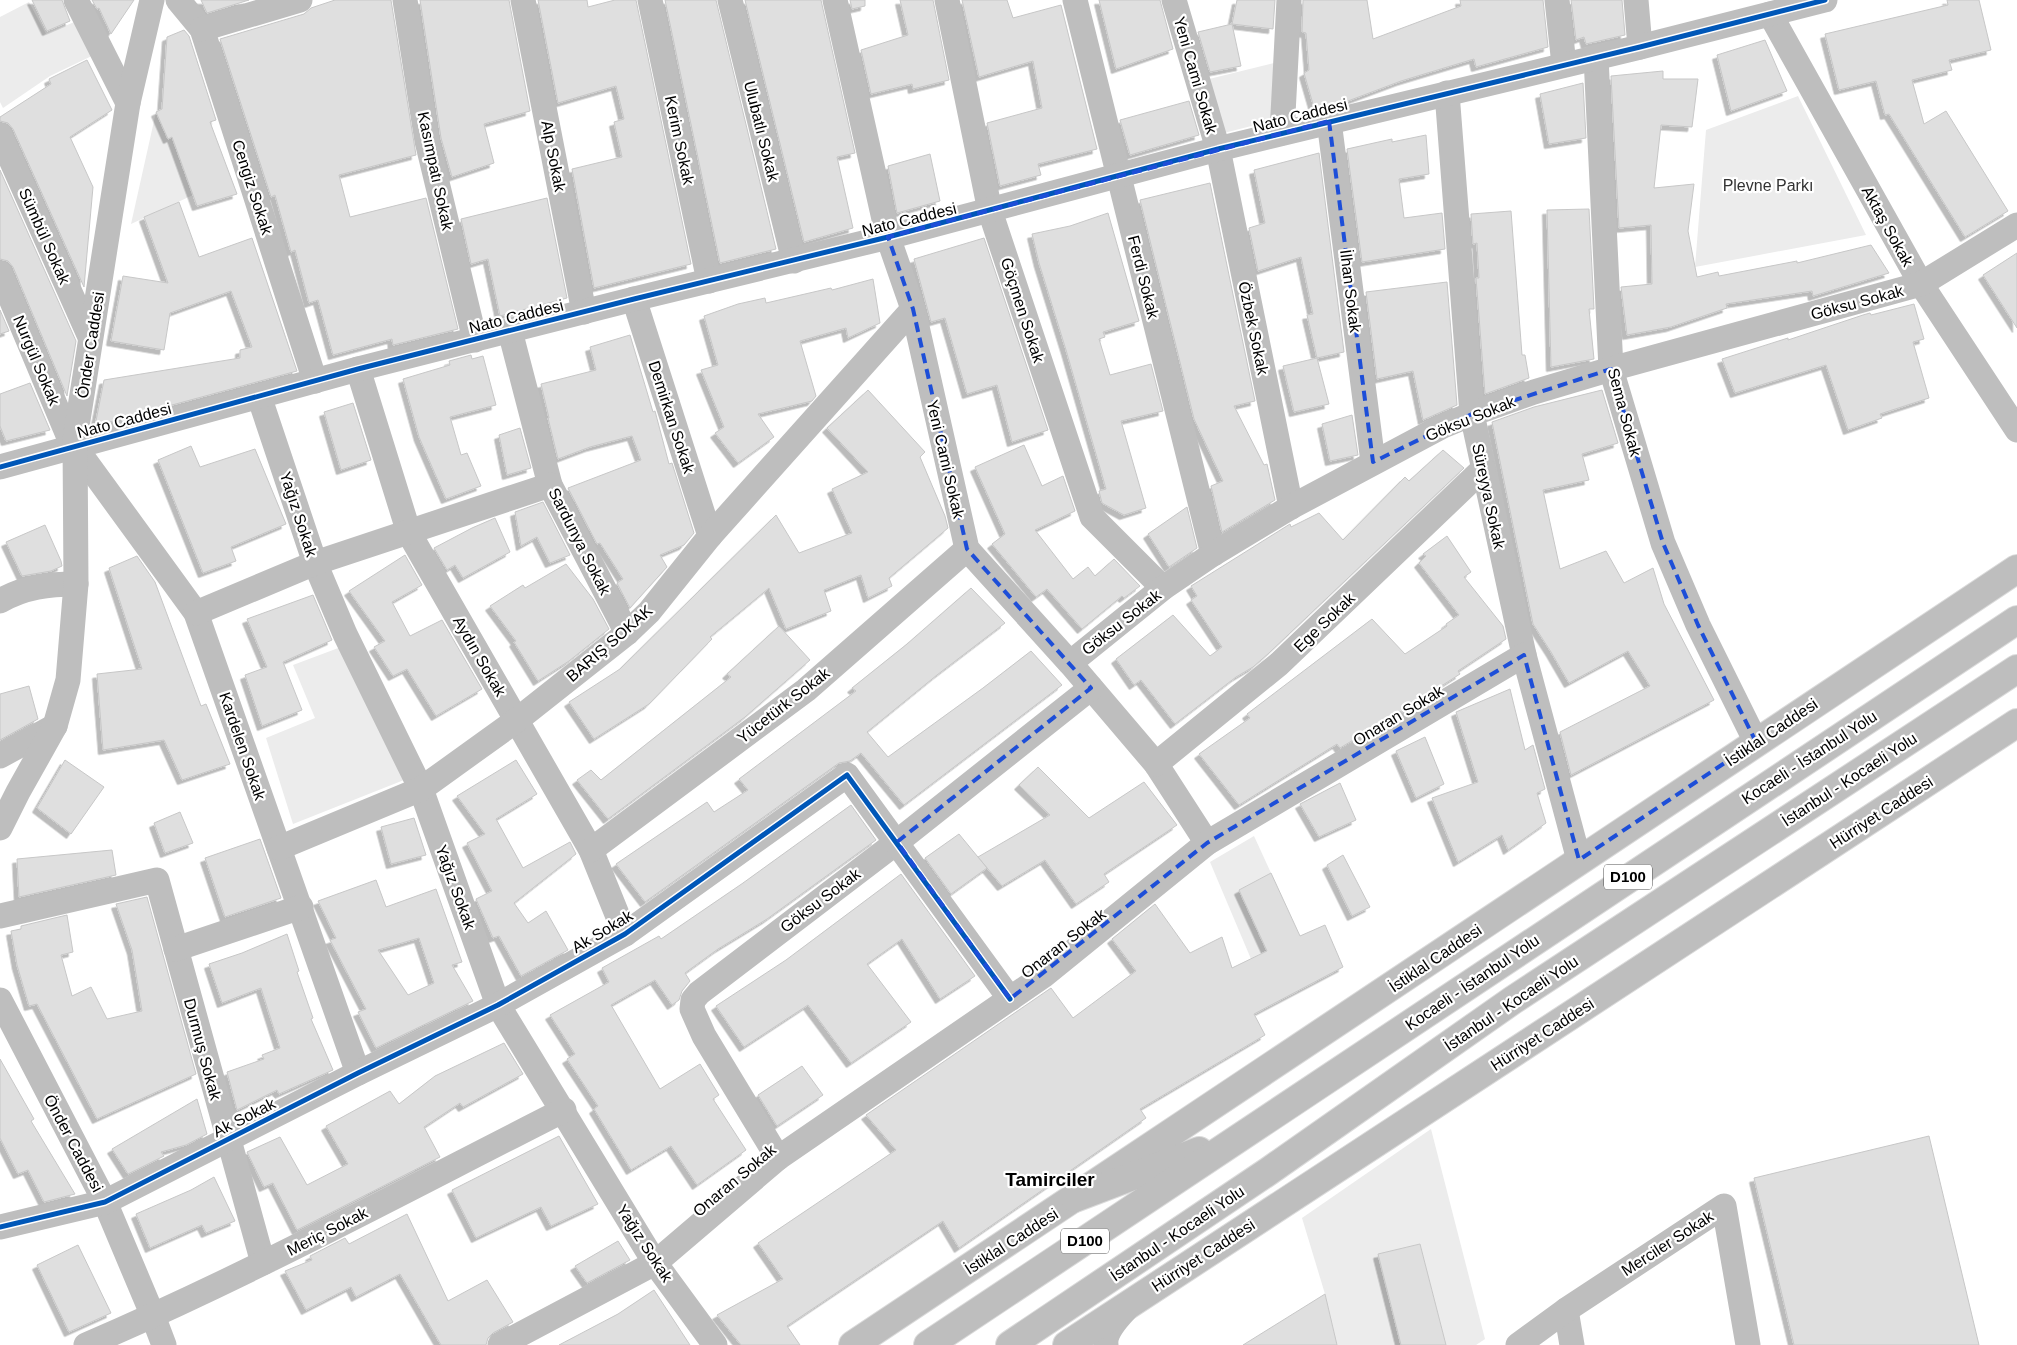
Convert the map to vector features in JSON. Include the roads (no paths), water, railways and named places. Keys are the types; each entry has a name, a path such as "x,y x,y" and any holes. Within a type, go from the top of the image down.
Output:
{"main road":[{"name":"İstiklal Caddesi","path":"853,1345 2017,569"},
{"name":"Kocaeli - İstanbul Yolu","path":"928,1345 2017,620"},
{"name":"İstanbul - Kocaeli Yolu","path":"1010,1345 1269,1171 1513,1000 2017,669"},
{"name":"Hürriyet Caddesi","path":"1067,1345 2017,723"},
{"path":"1075,1198 1241,1136"}],"street":[{"path":"76,0 128,103"},
{"name":"Önder Caddesi","path":"0,828 55,726 68,680 76,584 75,446 90,337 128,103 152,0"},
{"name":"Cengiz Sokak","path":"178,0 202,30 315,381"},
{"path":"202,30 300,0"},
{"name":"Kasımpatı Sokak","path":"405,0 427,141 474,340"},
{"name":"Alp Sokak","path":"523,0 584,312"},
{"name":"Kerim Sokak","path":"650,0 709,281"},
{"name":"Ulubatlı Sokak","path":"730,0 794,261"},
{"name":"Yeni Cami Sokak","path":"835,0 888,237 913,309 966,549 1070,663 1156,764 1207,843"},
{"name":"Göçmen Sokak","path":"947,0 990,211 1092,517 1163,588"},
{"name":"Ferdi Sokak","path":"1075,0 1213,554"},
{"name":"Yeni Cami Sokak","path":"1174,0 1218,149"},
{"path":"1282,133 1289,0"},
{"path":"1557,0 1564,65"},
{"path":"1636,0 1640,47"},
{"name":"Nato Caddesi","path":"0,467 358,369 990,211 1218,149 1596,58 1814,1"},
{"name":"Aktaş Sokak","path":"1770,14 1921,284 2017,430"},
{"name":"Sema Sokak","path":"1596,58 1611,369 1663,543 1698,625 1756,742"},
{"name":"Süreyya Sokak","path":"1447,93 1472,414 1524,655 1579,860"},
{"name":"İlhan Sokak","path":"1329,121 1373,462"},
{"name":"Sümbül Sokak","path":"0,134 90,337"},
{"name":"Özbek Sokak","path":"1218,149 1291,507"},
{"name":"Göksu Sokak","path":"1070,663 1163,588 1213,554 1291,507 1373,462 1472,414 1534,392 1611,369 1921,284 2017,225"},
{"name":"Nurgül Sokak","path":"0,273 70,440 75,446"},
{"name":"Demirkan Sokak","path":"634,299 710,536"},
{"name":"BARIŞ SOKAK","path":"279,848 421,789 517,720 626,633 649,612 710,536 913,309"},
{"name":"Sardunya Sokak","path":"510,331 550,485 626,633"},
{"name":"Aydın Sokak","path":"358,369 409,533 591,850 625,934"},
{"name":"Yağız Sokak","path":"260,396 315,564 345,634 421,789 498,1004 655,1263 715,1345"},
{"name":"Kardelen Sokak","path":"75,446 196,613 358,1073"},
{"name":"Ege Sokak","path":"1156,764 1279,664 1483,469"},
{"path":"196,613 315,564 550,485"},
{"name":"Yücetürk Sokak","path":"591,850 806,690 966,549"},
{"path":"0,601 12,594 47,584 76,584"},
{"name":"Onaran Sokak","path":"500,1345 655,1263 778,1158 1043,976 1207,843 1524,655"},
{"name":"Göksu Sokak","path":"778,1158 704,1036 692,1009 693,1000 699,993 897,842 1091,688"},
{"path":"0,756 55,726"},
{"name":"Ak Sokak","path":"0,1227 105,1202 498,1004 625,934 847,776 1010,999"},
{"name":"Durmuş Sokak","path":"0,916 157,880 227,1139 263,1263"},
{"path":"176,949 301,907"},
{"name":"Önder Caddesi","path":"0,1000 105,1202 164,1345"},
{"name":"Meriç Sokak","path":"86,1345 153,1316 263,1263 564,1110"},
{"name":"Merciler Sokak","path":"1518,1345 1566,1310 1724,1206 1748,1345"},
{"path":"1074,1345 1093,1341 1106,1343 1117,1319 1135,1300"},
{"path":"1566,1310 1572,1345"}],"district":[{"name":"Tamirciler","path":"1050,1179"}],"park label":[{"name":"Plevne Parkı","path":"1768,185"}]}
